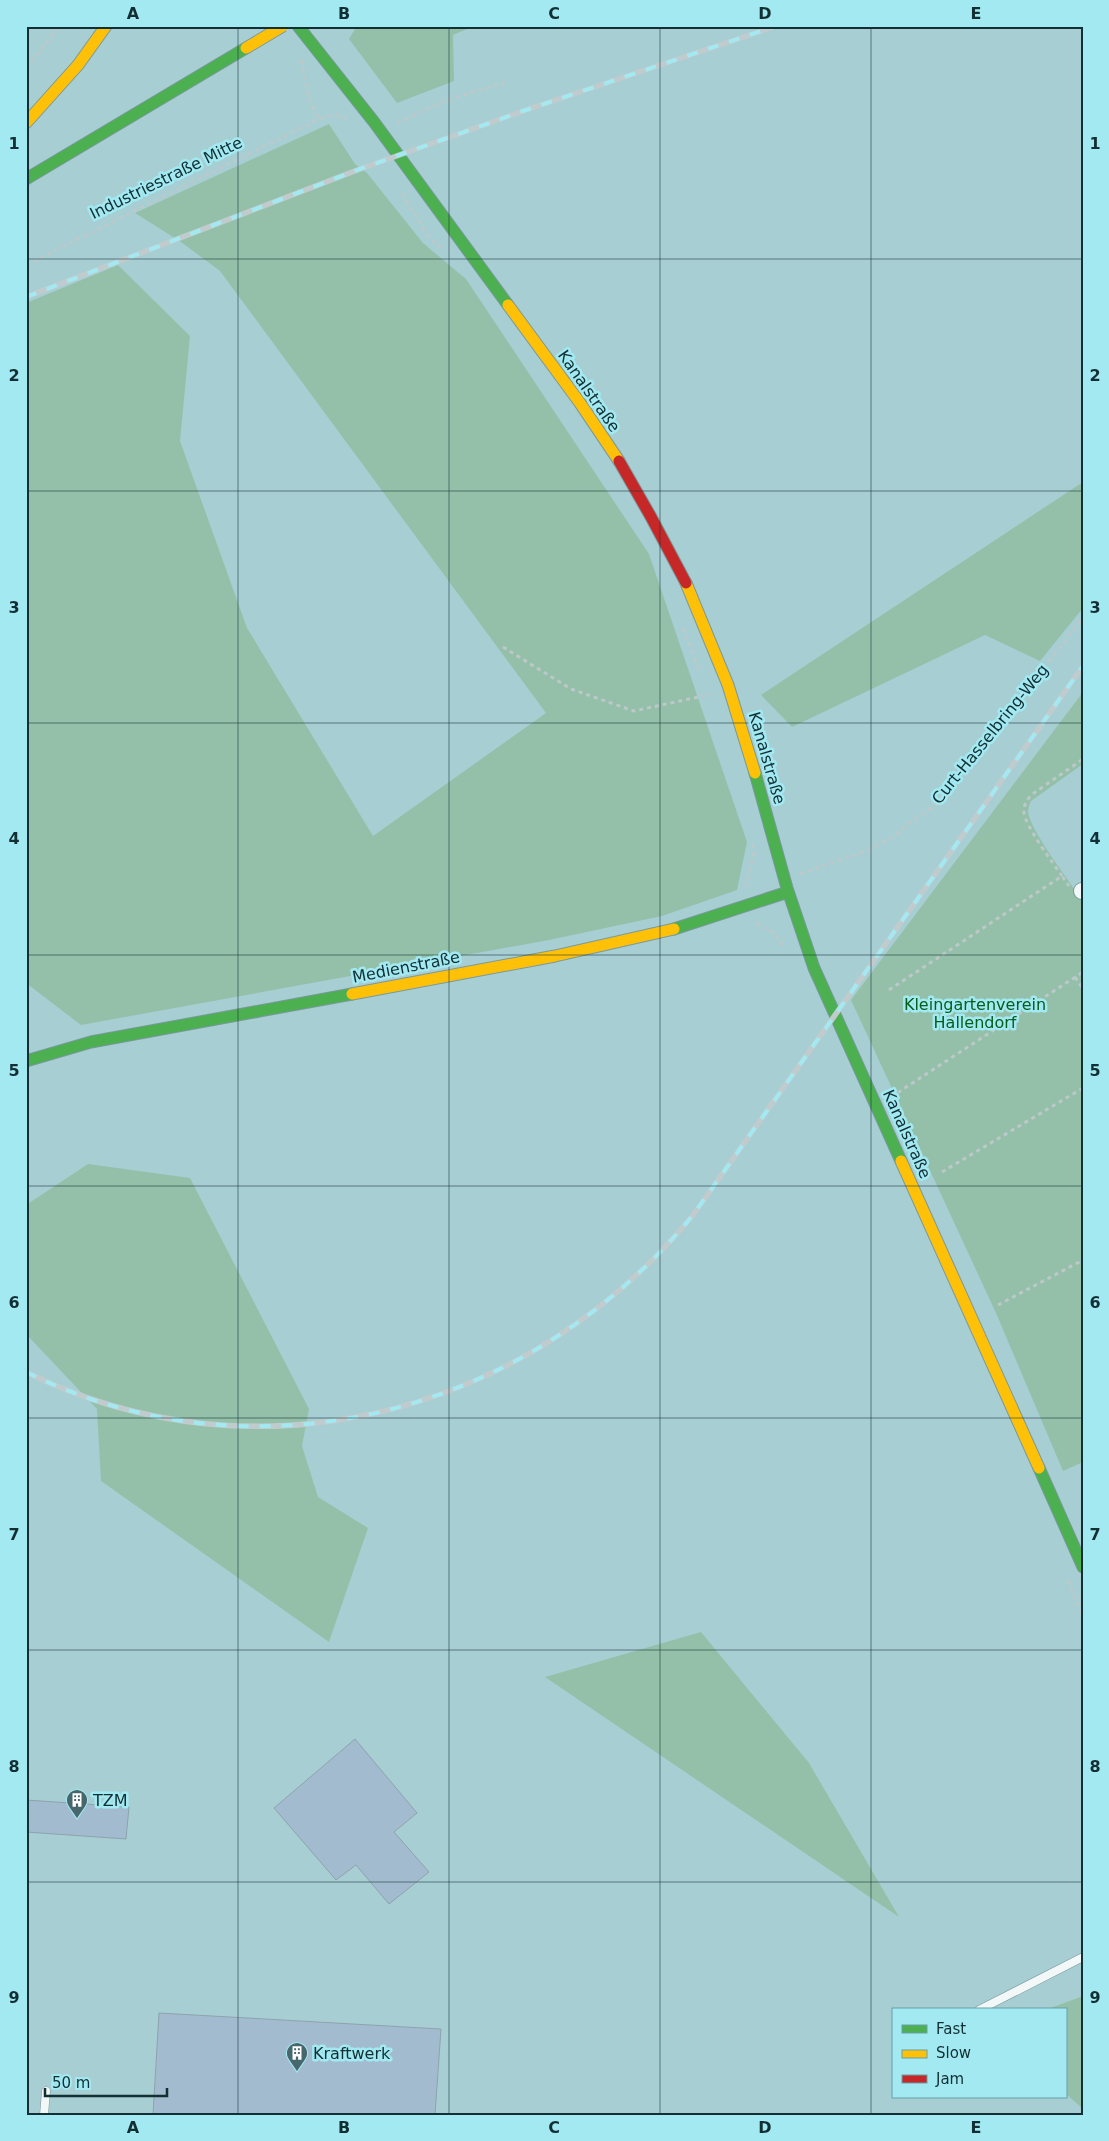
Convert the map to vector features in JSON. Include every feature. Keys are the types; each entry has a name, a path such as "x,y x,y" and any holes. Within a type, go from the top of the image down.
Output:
{"main road":[{"path":"26,123 78,65 106,26"},
{"path":"26,179 283,26"},
{"name":"Kanalstraße","path":"298,26 347,85 606,442 652,516 676,562 714,646 729,688 750,752 784,879 814,968 1083,1567"},
{"name":"Medienstraße","path":"26,1060 91,1042 564,954 664,932 788,892"}],"lane":[{"path":"983,2008 1083,1958"},
{"path":"44,2115 46,2091"}],"path":[{"path":"26,68 60,26"},
{"name":"Industriestraße Mitte","path":"26,265 320,119 308,96 299,50"},
{"path":"381,131 446,100 507,82"},
{"path":"400,189 403,198 429,238 444,250"},
{"name":"Curt-Hasselbring-Weg","path":"784,879 866,851 889,839 936,803 1083,618"},
{"path":"680,621 702,676"},
{"path":"503,647 571,688 634,711 710,695 729,688"},
{"path":"706,686 713,704"},
{"path":"1082,891 1073,891 1030,827 1024,814 1026,802 1031,795 1083,759"},
{"path":"751,836 754,852 746,887 751,904"},
{"path":"889,990 1062,876"},
{"path":"746,887 752,887"},
{"path":"877,1107 1083,972"},
{"path":"1075,977 1083,989"},
{"path":"942,1172 1083,1088"},
{"path":"998,1305 1083,1260"}],"green space":[{"path":"357,26 474,26 453,35 454,81 397,103 349,39"},
{"path":"329,124 355,164 367,173 423,243 466,279 649,554 747,842 737,890 662,916 549,940 81,1025 26,983 26,303 118,265 190,336 180,441 247,628 373,836 546,713 220,271 181,242 135,213"},
{"path":"1083,482 1083,608 1040,661 985,635 792,727 761,695"},
{"name":"Kleingartenverein Hallendorf","path":"1083,692 1083,764 1031,801 1028,810 1038,835 1083,902 1083,1462 1063,1471 996,1313 851,1000"},
{"path":"88,1164 190,1178 309,1409 302,1446 318,1497 368,1528 329,1642 101,1481 97,1409 26,1334 26,1205"},
{"path":"701,1632 809,1763 899,1917 545,1677"},
{"path":"1083,1996 1083,2109 1066,2094 1066,2008 1050,2008"}],"building":[{"path":"355,1739 417,1813 394,1832 429,1872 389,1904 356,1865 336,1880 274,1808"},
{"name":"TZM","path":"26,1800 129,1807 126,1839 26,1832"},
{"name":"Kraftwerk","path":"159,2013 441,2029 435,2115 153,2115"}],"railway":[{"path":"26,297 360,169 526,110 776,26"},
{"path":"26,1372 115,1406 205,1424 297,1425 386,1410 472,1382 553,1339 628,1283 693,1215 1083,666"}],"traffic: fast":[{"path":"298,26 374,122 508,305"},
{"path":"26,179 246,48"},
{"path":"755,773 787,888 814,968 901,1161"},
{"path":"674,929 788,892"},
{"path":"26,1061 91,1042 352,994"},
{"path":"1039,1468 1083,1567"}],"traffic: slow":[{"path":"26,123 78,65 106,26"},
{"path":"246,48 283,26"},
{"path":"508,305 580,403 619,461"},
{"path":"686,583 728,685 755,773"},
{"path":"352,994 555,956 674,929"},
{"path":"901,1161 1039,1468"}],"traffic: jam":[{"path":"619,461 686,583"}],"place":[{"name":"TZM","path":"77,1819"},
{"name":"Kraftwerk","path":"297,2072"}]}
